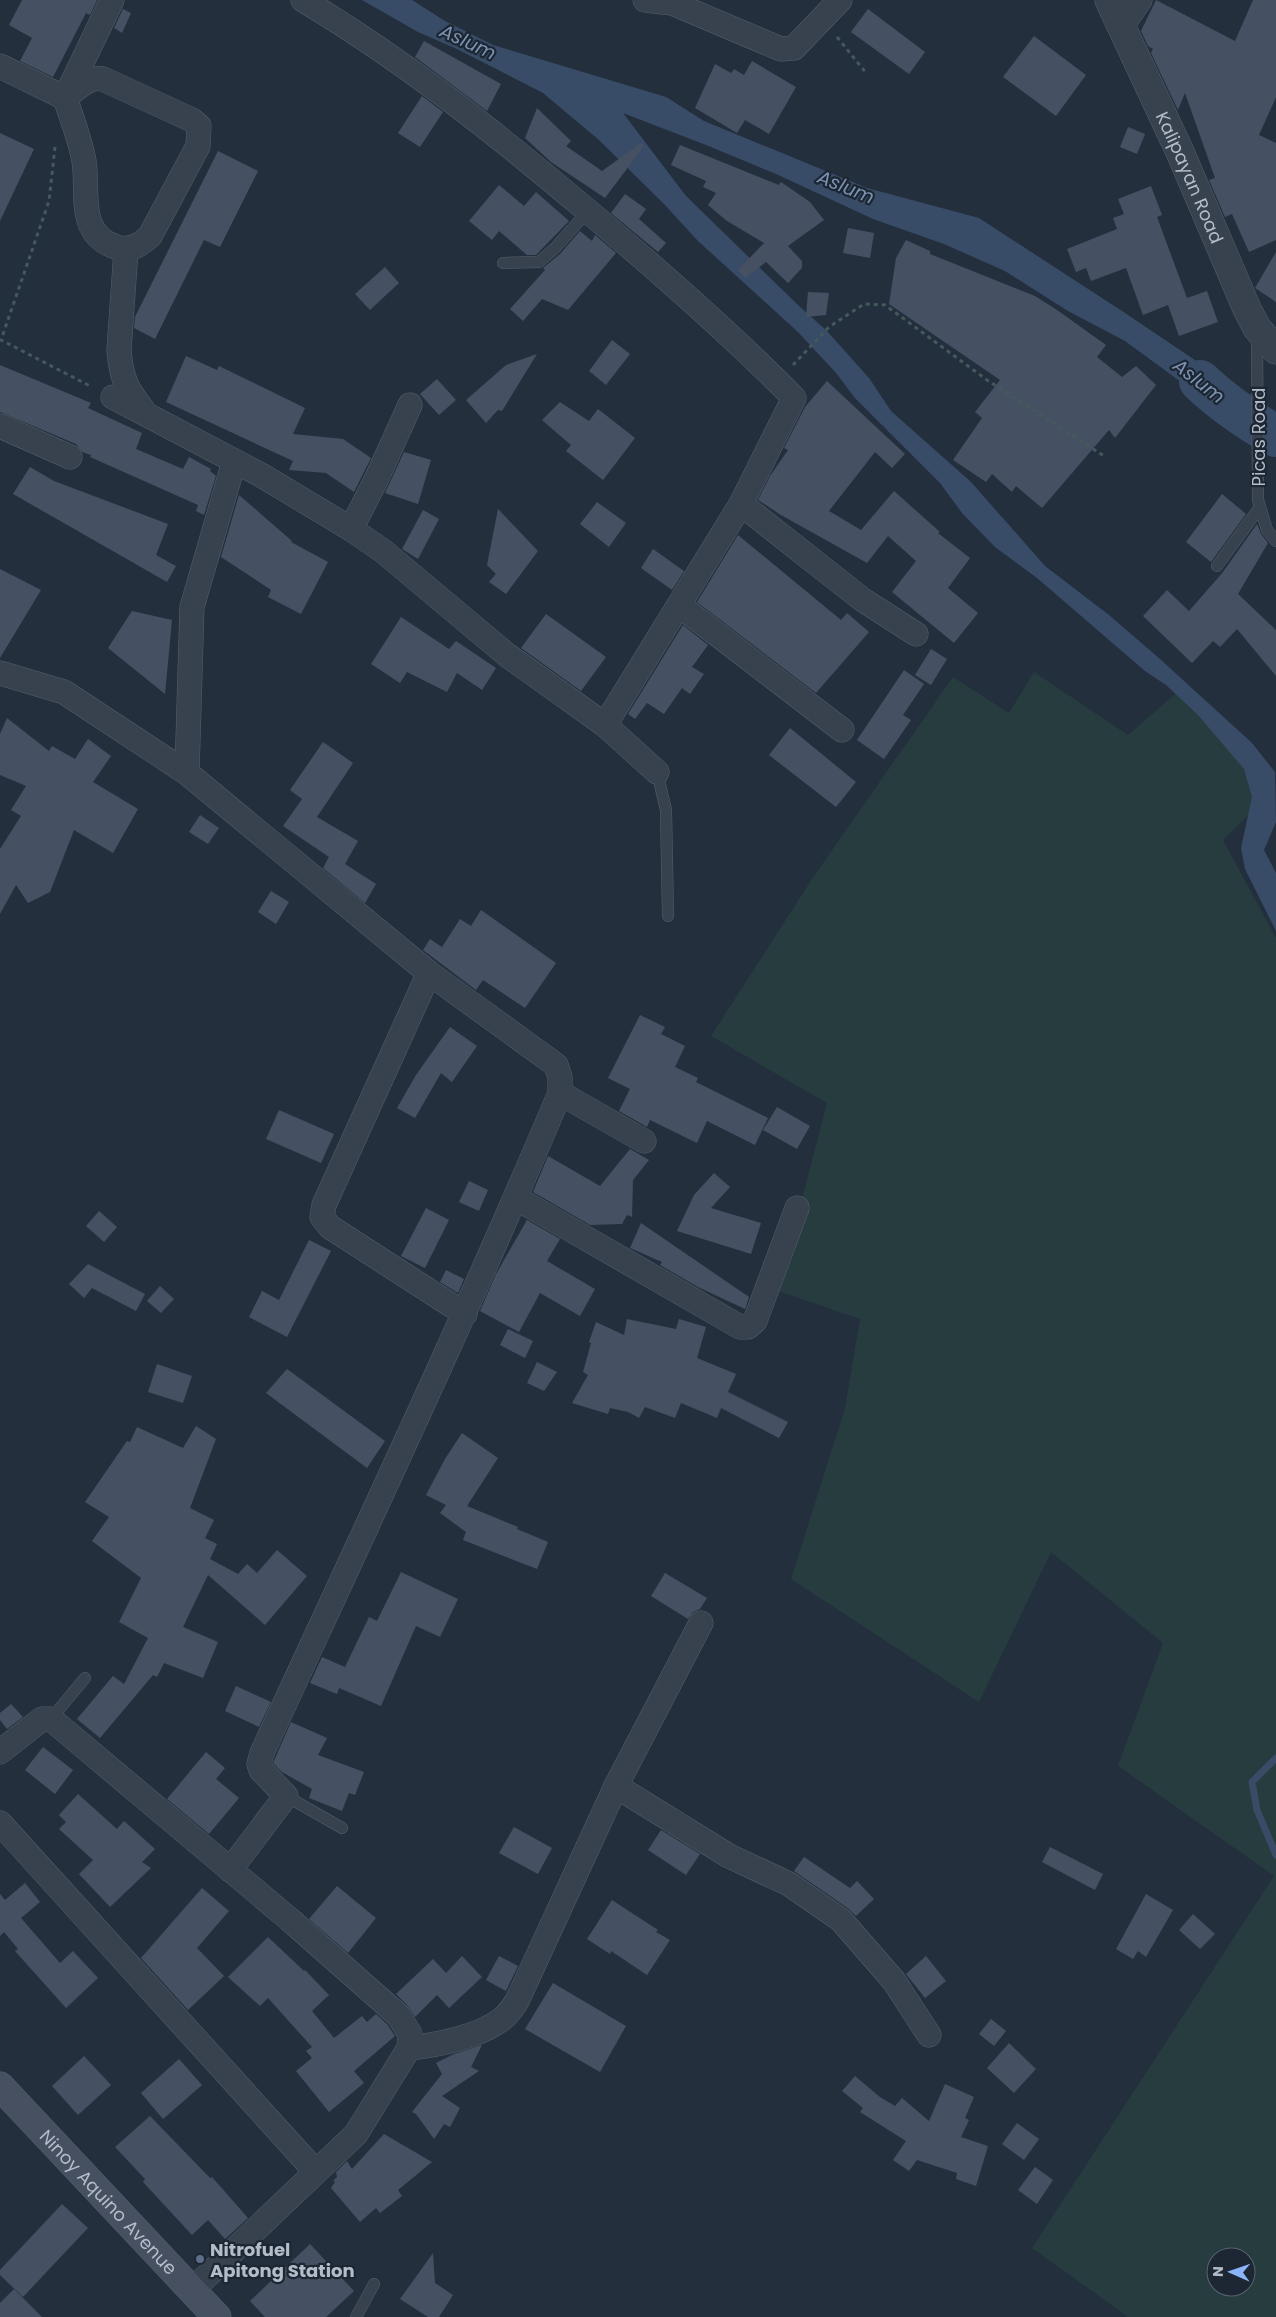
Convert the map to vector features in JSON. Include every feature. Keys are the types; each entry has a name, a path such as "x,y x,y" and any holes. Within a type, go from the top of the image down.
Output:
{"main road":[{"name":"Ninoy Aquino Avenue","path":"0,2086 217,2317"}],"street":[{"path":"65,98 86,82 97,78 103,79 192,120 199,126 198,146 150,236 137,246 126,250 106,243 92,229 85,203 84,162 65,98 112,0"},
{"path":"303,0 380,48 510,146 657,268 794,398 741,504 605,725"},
{"path":"645,0 672,2 781,49 794,48 840,0"},
{"name":"Kalipayan Road","path":"1109,0 1257,328 1276,349"},
{"path":"1122,26 1140,0"},
{"path":"93,40 93,62 103,79"},
{"path":"0,66 65,98"},
{"path":"126,250 119,350 120,365 129,392 147,416"},
{"path":"113,398 260,475 383,550 454,612 507,654 605,725 657,772"},
{"path":"351,529 376,480 410,405"},
{"path":"0,426 70,457"},
{"path":"187,773 192,607 234,462"},
{"path":"741,504 863,600 916,634"},
{"path":"678,605 842,730"},
{"path":"0,673 64,692 187,773 429,973 556,1065 560,1078 560,1093 465,1314 262,1754 259,1764 261,1770 286,1796 230,1870"},
{"path":"429,973 324,1205 322,1217 330,1227 465,1314"},
{"path":"560,1093 644,1141"},
{"path":"516,1198 740,1328 748,1327 755,1321 797,1208"},
{"path":"409,2048 434,2045 476,2032 502,2019 517,2001 616,1786 701,1623"},
{"path":"0,1752 42,1719 51,1719 289,1919 398,2015 410,2034 409,2048 356,2134 191,2291"},
{"path":"616,1786 729,1856 789,1884 841,1920 894,1981 929,2035"},
{"path":"0,1823 316,2172"}],"lane":[{"path":"503,263 539,262 556,248 588,211"},
{"name":"Picas Road","path":"1257,328 1259,399 1258,500 1267,530 1276,541"},
{"path":"1217,566 1260,507"},
{"path":"657,772 666,810 668,916"},
{"path":"51,1719 85,1678"},
{"path":"286,1796 342,1828"},
{"path":"356,2317 374,2284"}],"path":[{"path":"819,21 836,36 867,74"},
{"path":"57,137 49,201 1,340 113,398"},
{"path":"806,351 829,327 864,304 885,305 986,380 1104,456"}],"green space":[{"path":"1034,672 1128,735 1181,689 1270,794 1223,840 1276,938 1276,2317 1128,2317 1032,2248 1274,1876 1118,1766 1163,1643 1051,1552 979,1702 791,1579 845,1408 860,1319 778,1291 827,1103 711,1036 814,876 953,677 1009,713"}],"water":[{"path":"362,0 412,0 445,21 493,45 666,97 704,121 867,188 979,218 1223,379 1247,405 1244,428 1125,341 1068,311 1005,271 944,244 873,219 776,174 623,113 686,196 826,330 869,378 891,411 971,482 1045,566 1109,615 1252,743 1275,772 1276,822 1264,850 1276,873 1276,931 1245,869 1241,848 1252,797 1244,769 1198,715 1166,685 1145,671 1037,578 995,547 962,513 940,483 854,397 837,374 798,332 698,241 664,204 599,140 543,93 457,49 418,32"},
{"path":"1269,420 1276,424 1276,447 1267,442"}],"building":[{"path":"22,0 97,0 90,15 86,13 53,77 20,61 32,38 9,25"},
{"path":"1156,0 1235,41 1253,0 1276,0 1276,97 1259,135 1276,143 1276,240 1249,252 1232,214 1225,217 1209,180 1215,178 1185,93 1178,110 1151,53 1153,49 1148,46 1141,31"},
{"path":"123,9 131,13 122,33 114,28"},
{"path":"868,9 925,52 909,74 851,32"},
{"path":"1034,36 1086,75 1056,116 1003,77"},
{"path":"424,41 501,84 487,111 415,57"},
{"path":"752,61 796,87 769,134 745,120 737,133 695,108 715,64 731,73 734,69 744,75"},
{"path":"422,96 443,112 420,147 398,133"},
{"path":"537,108 571,141 566,146 602,171 641,143 644,146 605,198 551,162 525,138"},
{"path":"1128,127 1145,134 1137,154 1120,147"},
{"path":"0,133 34,149 0,221"},
{"path":"680,145 779,185 781,182 810,202 824,220 788,246 802,261 802,268 788,283 766,262 745,278 738,270 764,243 727,221 708,205 716,193 703,187 706,181 671,165"},
{"path":"218,151 258,171 220,247 204,240 155,339 134,328 135,317"},
{"path":"499,185 524,206 536,192 569,221 536,255 527,255 499,231 492,240 469,221"},
{"path":"1151,186 1162,215 1157,217 1187,298 1207,291 1218,322 1179,336 1168,305 1143,315 1126,268 1091,281 1086,268 1076,272 1067,249 1117,229 1113,218 1124,214 1118,199"},
{"path":"625,194 646,209 639,219 666,243 658,252 611,213"},
{"path":"848,228 874,233 870,258 843,253"},
{"path":"580,231 592,241 595,235 616,253 568,310 542,299 523,321 510,309 545,270 543,268 560,254"},
{"path":"906,240 930,251 930,254 1035,296 1106,345 1097,357 1122,377 1136,366 1156,385 1115,438 1109,430 1042,508 1016,486 1012,492 992,474 986,482 953,460 982,418 975,412 1000,380 889,304 896,258"},
{"path":"1276,252 1276,302 1255,288"},
{"path":"385,267 399,283 370,310 355,294"},
{"path":"808,292 829,293 826,315 806,317"},
{"path":"612,340 630,354 606,385 589,371"},
{"path":"537,354 502,411 498,410 486,423 466,400 506,365"},
{"path":"186,356 217,370 219,366 305,408 293,434 343,439 371,458 354,492 326,473 289,470 293,461 166,402"},
{"path":"0,365 91,403 88,408 142,433 136,449 183,469 189,457 211,469 210,471 216,476 204,515 196,511 198,505 90,457 91,455 82,452 76,444 0,412"},
{"path":"437,379 456,400 439,415 420,394"},
{"path":"827,381 905,454 892,468 875,452 829,511 861,530 894,491 940,532 938,533 970,558 948,588 978,613 954,643 892,592 916,561 888,536 867,563 758,500 770,476 788,450 784,448 805,407"},
{"path":"560,402 589,421 598,409 635,438 603,480 566,451 571,445 542,420"},
{"path":"404,452 431,460 418,504 385,493"},
{"path":"30,467 54,481 168,524 156,555 176,566 167,582 13,494"},
{"path":"1222,494 1246,514 1211,562 1186,542"},
{"path":"239,495 291,542 328,562 301,614 268,597 271,590 221,557"},
{"path":"597,502 626,523 609,547 580,524"},
{"path":"498,509 538,551 506,594 489,582 496,574 487,565"},
{"path":"423,510 439,519 418,559 402,549"},
{"path":"1257,524 1261,534 1268,543 1238,594 1276,630 1276,676 1237,629 1220,647 1213,641 1192,663 1143,616 1167,590 1189,611 1223,572"},
{"path":"738,535 841,620 847,613 869,632 816,693 697,602"},
{"path":"653,549 684,571 672,590 641,568"},
{"path":"0,569 41,590 0,658"},
{"path":"132,611 172,620 165,694 108,648"},
{"path":"546,614 606,657 581,691 521,648"},
{"path":"401,617 449,649 456,641 496,668 482,690 457,673 447,692 407,672 400,683 371,664"},
{"path":"683,625 708,645 692,667 704,674 690,694 682,688 664,714 647,703 635,719 628,714"},
{"path":"931,649 947,659 931,685 915,675"},
{"path":"904,670 924,684 903,715 911,720 884,759 857,740"},
{"path":"7,718 49,751 52,746 75,759 88,739 111,756 93,782 138,809 113,853 74,830 50,892 28,903 16,885 0,914 0,849 21,816 11,810 26,786 0,775 0,734"},
{"path":"790,728 856,782 836,807 769,755"},
{"path":"323,742 353,763 317,817 358,841 345,864 376,884 365,903 323,868 329,857 283,826 302,799 290,790"},
{"path":"200,815 219,828 208,844 189,832"},
{"path":"271,891 289,902 276,924 258,912"},
{"path":"481,910 556,963 525,1008 483,980 476,990 423,950 430,939 442,947 460,919 471,926"},
{"path":"640,1015 665,1027 661,1034 685,1046 675,1067 698,1078 696,1082 768,1118 755,1145 707,1121 697,1143 650,1120 647,1127 619,1111 630,1089 608,1078"},
{"path":"450,1027 477,1046 452,1082 441,1073 415,1118 397,1108 416,1075"},
{"path":"777,1107 810,1126 797,1149 763,1130"},
{"path":"279,1110 334,1134 321,1163 266,1139"},
{"path":"630,1149 649,1160 633,1180 632,1217 627,1215 622,1224 590,1225 533,1192 548,1156 600,1186"},
{"path":"714,1173 730,1187 711,1208 761,1223 751,1254 677,1231 694,1195"},
{"path":"469,1181 488,1190 479,1211 459,1202"},
{"path":"426,1208 449,1220 425,1268 401,1256"},
{"path":"99,1211 117,1227 104,1242 86,1226"},
{"path":"527,1220 560,1239 547,1261 595,1289 580,1316 540,1293 519,1332 480,1311 496,1274"},
{"path":"641,1223 749,1297 745,1309 698,1287 660,1265 662,1262 630,1248"},
{"path":"309,1240 331,1251 287,1337 249,1317 262,1291 279,1300"},
{"path":"88,1264 145,1294 136,1311 92,1288 84,1298 69,1284"},
{"path":"446,1270 464,1279 458,1293 440,1282"},
{"path":"160,1286 174,1299 161,1313 147,1301"},
{"path":"627,1319 676,1329 679,1319 706,1327 697,1358 736,1374 728,1392 788,1422 779,1438 721,1408 717,1418 681,1403 675,1418 645,1407 639,1418 628,1412 610,1408 608,1414 572,1403 588,1375 583,1372 591,1343 589,1342 596,1322 624,1335"},
{"path":"508,1329 533,1341 525,1358 500,1345"},
{"path":"537,1362 557,1372 544,1391 527,1383"},
{"path":"157,1364 192,1376 183,1403 148,1392"},
{"path":"287,1369 385,1441 367,1468 266,1393"},
{"path":"196,1426 216,1439 190,1508 214,1520 205,1538 217,1544 210,1559 238,1574 247,1564 257,1573 277,1550 307,1576 265,1625 208,1575 183,1627 218,1642 203,1678 164,1663 157,1677 153,1675 100,1738 77,1719 113,1676 124,1684 148,1638 119,1622 141,1578 92,1541 109,1517 85,1502 127,1441 130,1442 137,1427 183,1448"},
{"path":"462,1433 498,1458 467,1506 518,1527 517,1529 548,1542 537,1569 463,1540 466,1532 440,1513 446,1505 426,1495 445,1459"},
{"path":"401,1572 458,1599 440,1637 416,1626 381,1706 339,1688 337,1694 310,1683 322,1657 345,1667 369,1617 377,1621"},
{"path":"665,1573 707,1598 700,1609 693,1612 688,1619 651,1596"},
{"path":"236,1686 271,1702 259,1727 225,1711"},
{"path":"11,1704 23,1717 7,1729 0,1720 0,1713"},
{"path":"291,1722 327,1738 318,1755 364,1772 355,1795 349,1793 342,1811 309,1798 312,1789 282,1772 273,1763"},
{"path":"43,1747 73,1770 55,1794 25,1770"},
{"path":"206,1752 225,1768 216,1779 239,1798 209,1834 167,1799"},
{"path":"78,1794 117,1829 124,1821 155,1849 142,1862 151,1868 110,1907 79,1874 93,1860 59,1829 66,1822 59,1815"},
{"path":"514,1827 552,1848 538,1874 499,1853"},
{"path":"661,1830 700,1854 686,1875 648,1850"},
{"path":"1050,1847 1103,1874 1095,1890 1042,1862"},
{"path":"804,1857 850,1888 857,1881 874,1899 856,1916 849,1909 794,1871"},
{"path":"25,1883 40,1902 21,1918 60,1963 73,1951 98,1978 66,2008 15,1951 18,1949 4,1932 0,1936 0,1894 5,1900"},
{"path":"337,1886 376,1918 348,1953 309,1919"},
{"path":"202,1888 229,1911 197,1948 224,1976 188,2010 141,1958"},
{"path":"1146,1894 1173,1910 1146,1957 1138,1951 1133,1959 1116,1949"},
{"path":"612,1900 670,1940 647,1975 611,1951 610,1954 587,1939"},
{"path":"1193,1914 1215,1934 1200,1949 1179,1930"},
{"path":"268,1937 305,1970 329,1995 312,2011 334,2038 362,2016 367,2022 376,2014 387,2024 395,2036 354,2071 364,2083 329,2112 296,2071 312,2058 306,2051 312,2047 268,1998 260,2006 228,1977"},
{"path":"462,1956 482,1977 449,2008 437,1995 415,2017 396,1994 433,1959 446,1973"},
{"path":"499,1956 518,1966 506,1991 486,1980"},
{"path":"926,1956 946,1981 925,1998 906,1974"},
{"path":"553,1983 626,2026 600,2072 525,2029"},
{"path":"991,2019 1006,2031 994,2046 979,2034"},
{"path":"1009,2043 1036,2069 1014,2093 987,2068"},
{"path":"482,2045 471,2067 479,2071 442,2096 460,2108 450,2127 444,2124 434,2139 416,2114 412,2112 442,2074 436,2063 454,2054"},
{"path":"84,2056 111,2085 78,2115 52,2086"},
{"path":"179,2059 202,2085 163,2119 141,2093"},
{"path":"855,2076 880,2097 895,2106 902,2098 929,2121 945,2084 974,2097 965,2118 969,2120 961,2137 988,2146 976,2186 956,2179 957,2173 917,2160 909,2171 893,2160 906,2141 860,2112 863,2108 842,2091"},
{"path":"150,2116 210,2178 212,2177 248,2218 225,2239 208,2220 192,2235 143,2182 145,2179 115,2147"},
{"path":"1017,2123 1039,2139 1024,2160 1002,2144"},
{"path":"384,2134 432,2162 398,2190 402,2196 380,2213 376,2208 360,2222 331,2188 335,2182 333,2181 337,2177 336,2172 347,2161 352,2169"},
{"path":"1035,2167 1053,2180 1037,2204 1018,2190"},
{"path":"62,2204 88,2228 23,2297 0,2275 0,2270"},
{"path":"310,2244 354,2291 326,2317 265,2317 250,2301"},
{"path":"433,2253 435,2283 453,2295 439,2317 428,2317 400,2299"},
{"path":"14,2289 42,2317 0,2317 0,2303"}],"waterway":[{"name":"Aslum","path":"1200,381 1236,411 1276,436"},
{"path":"1276,1758 1252,1782 1257,1810 1276,1855"}],"place":[{"name":"Nitrofuel Apitong Station","path":"200,2259"}]}
